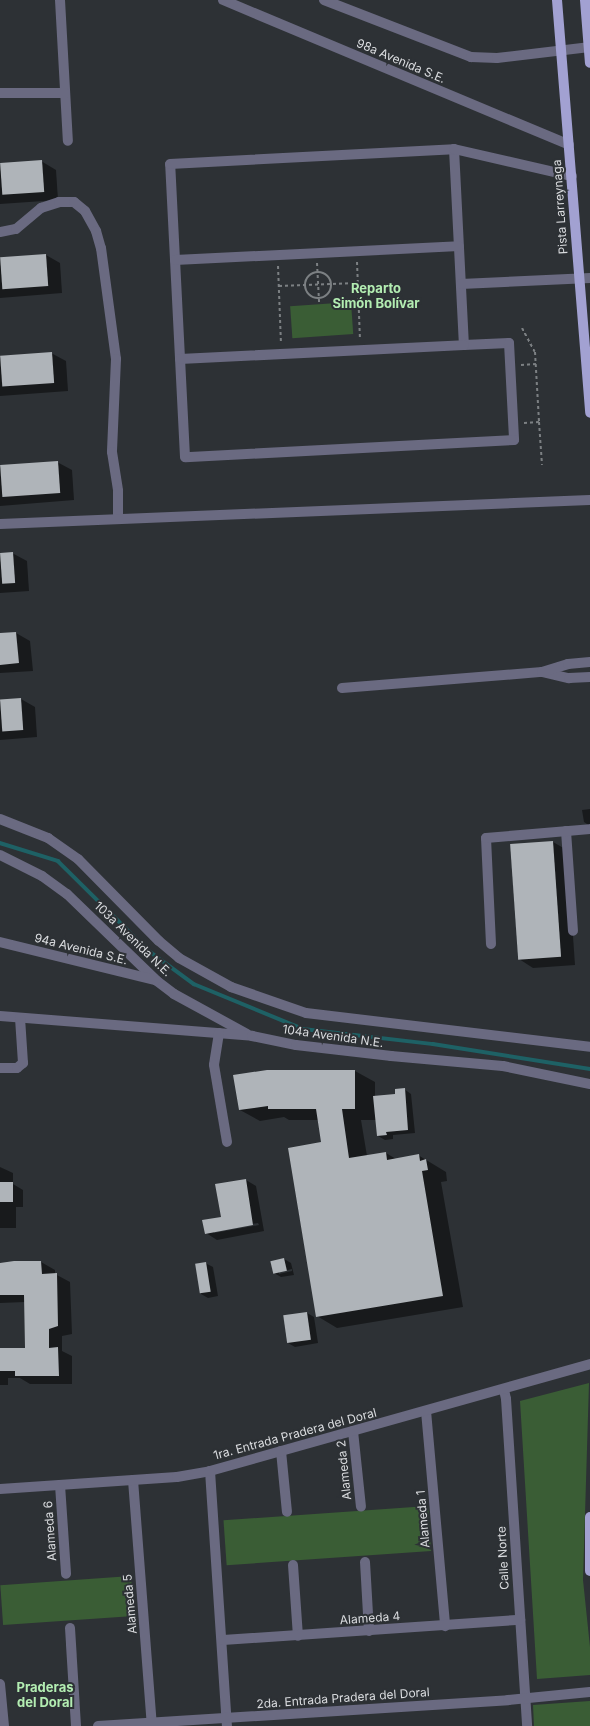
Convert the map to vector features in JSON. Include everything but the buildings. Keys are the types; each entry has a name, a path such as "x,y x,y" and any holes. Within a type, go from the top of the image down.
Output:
{"main road":[{"name":"Pista Larreynaga","path":"557,0 560,50 570,145 578,278 590,413"},
{"path":"585,0 590,63"},
{"path":"590,1517 590,1571"}],"street":[{"path":"60,0 68,141"},
{"name":"98a Avenida S.E.","path":"223,0 570,145"},
{"path":"324,0 471,57 491,59 589,47"},
{"path":"0,94 65,93"},
{"path":"454,150 464,345"},
{"path":"180,359 509,343 514,440 185,457 170,164 454,150 572,176"},
{"path":"0,232 16,228 41,208 58,202 74,202 85,211 96,231 116,359 112,452 118,491 118,519"},
{"path":"175,260 459,246"},
{"path":"460,284 590,278"},
{"path":"0,524 590,500"},
{"path":"342,688 542,672 568,664 590,662"},
{"path":"542,672 569,678 590,677"},
{"path":"0,819 48,838 78,859 159,941 179,958 231,987 306,1013 590,1047"},
{"path":"491,944 486,838 590,829"},
{"path":"566,831 573,931"},
{"name":"103a Avenida N.E.","path":"0,855 42,876 67,894 157,981 194,1006 252,1036"},
{"name":"94a Avenida S.E.","path":"0,942 157,981"},
{"name":"104a Avenida N.E.","path":"0,1016 252,1036 296,1045 383,1056 503,1066 590,1084"},
{"path":"0,1068 17,1068 23,1063 20,1018"},
{"path":"219,1033 214,1065 227,1142"},
{"name":"1ra. Entrada Pradera del Doral","path":"0,1489 177,1477 210,1470 504,1390 590,1364"},
{"name":"Calle Norte","path":"504,1390 506,1399 527,1726"},
{"name":"Alameda 1","path":"426,1411 445,1626"},
{"name":"Alameda 2","path":"353,1431 361,1507"},
{"path":"281,1451 287,1512"},
{"path":"210,1470 223,1640 227,1722"},
{"name":"Alameda 5","path":"133,1480 152,1725"},
{"name":"Alameda 6","path":"60,1486 66,1574"},
{"path":"365,1562 369,1631"},
{"path":"293,1565 298,1636"},
{"name":"Alameda 4","path":"223,1640 520,1620"},
{"path":"70,1628 76,1726"},
{"path":"0,1684 4,1726"},
{"name":"2da. Entrada Pradera del Doral","path":"98,1726 227,1722 590,1692"}],"path":[{"path":"356,251 360,350"},
{"path":"316,253 319,302"},
{"path":"277,255 282,354"},
{"path":"317,273 329,277 332,284 330,291 318,296 306,292 303,285 306,279 317,273"},
{"path":"279,286 357,282"},
{"path":"522,328 535,352 542,465"},
{"path":"510,366 536,364"},
{"path":"513,423 539,422"}],"green space":[{"path":"351,302 353,334 292,338 290,306"},
{"path":"589,1383 583,1580 590,1647 590,1675 537,1679 520,1401"},
{"path":"428,1506 431,1551 227,1565 223,1520"},
{"path":"131,1576 134,1616 3,1625 0,1585"},
{"path":"590,1701 590,1726 534,1726 533,1705"}],"waterway":[{"path":"0,843 58,861 149,951 194,984 303,1029 433,1044 590,1069"}],"district":[{"name":"Reparto Simón Bolívar","path":"376,296"},
{"name":"Praderas del Doral","path":"45,1696"}]}
